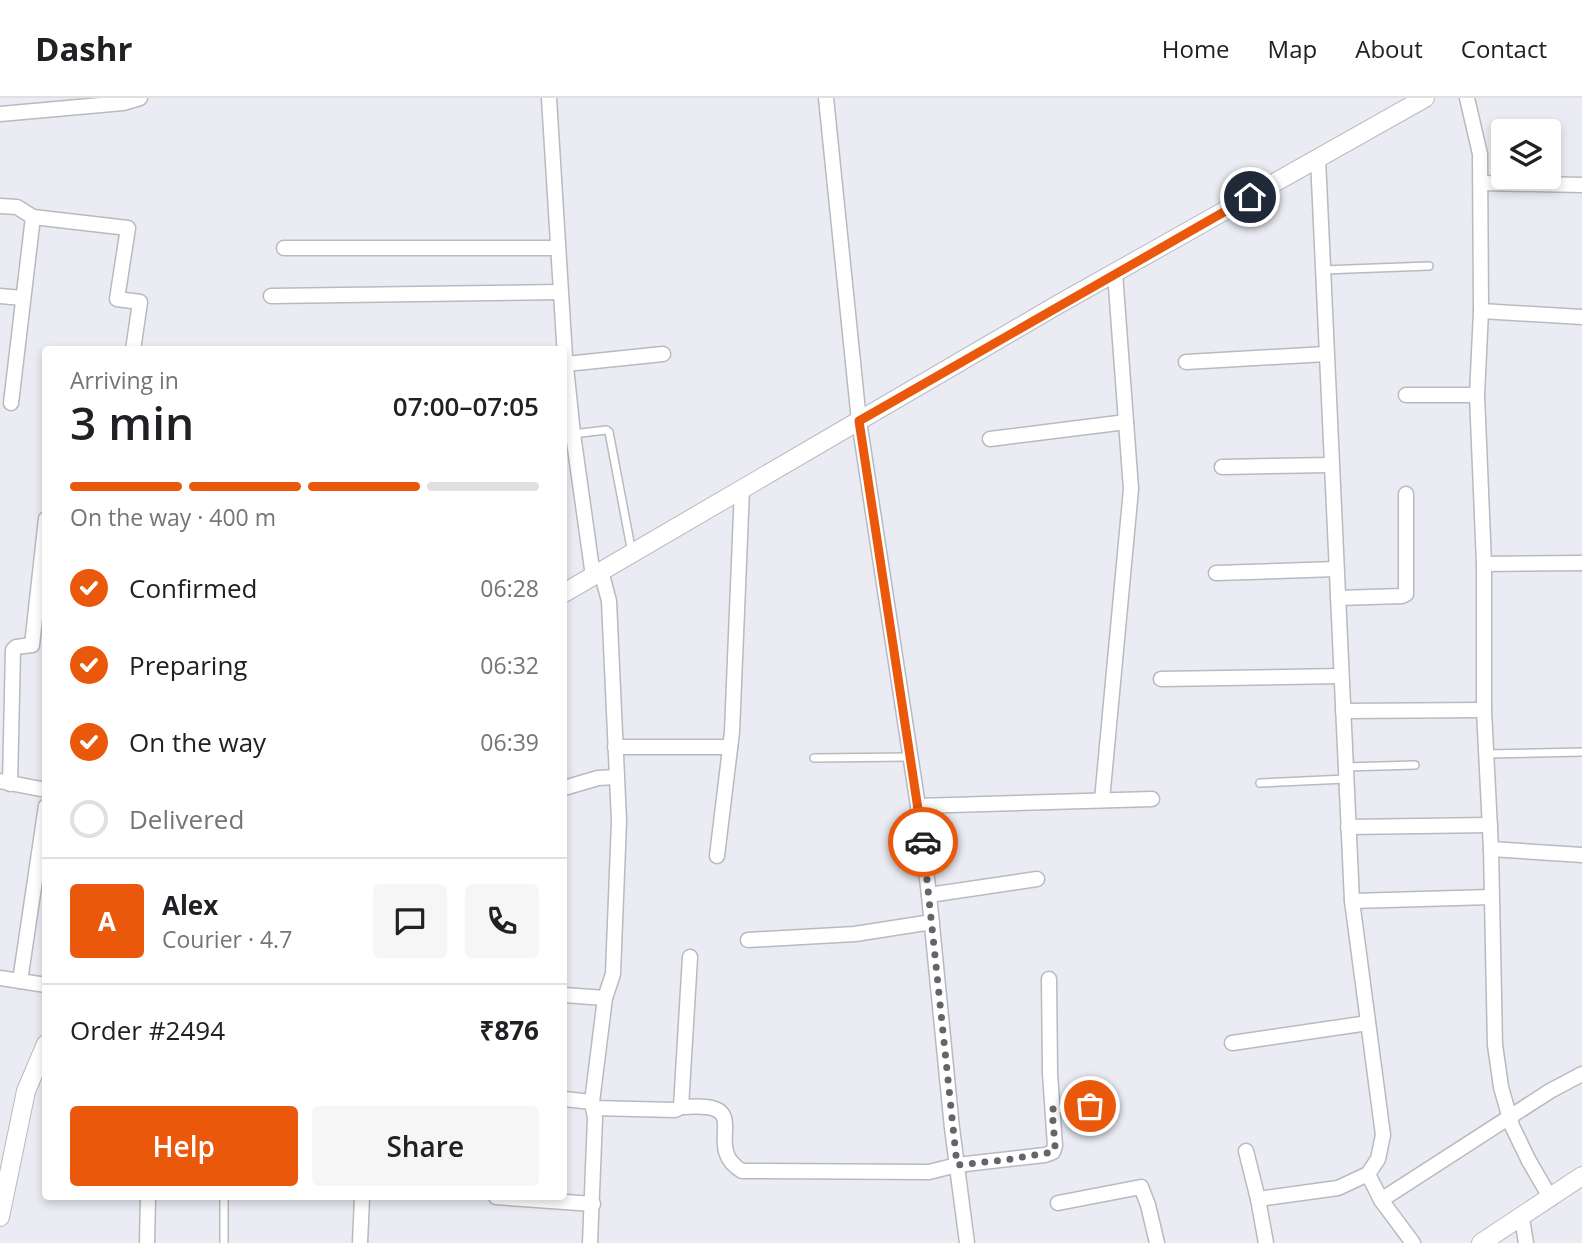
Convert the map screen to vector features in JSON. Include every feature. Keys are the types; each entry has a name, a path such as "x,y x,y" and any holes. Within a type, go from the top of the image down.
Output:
{"street":[{"path":"0,114 123,103 140,98"},
{"path":"549,98 564,346"},
{"path":"825,98 859,421 918,806 967,1243"},
{"path":"1467,98 1480,154 1482,183 1481,311 1476,395 1484,564 1484,710 1491,849 1495,1045 1501,1087 1510,1117 1529,1161 1551,1199"},
{"path":"567,591 1415,101"},
{"path":"1258,1199 1338,1188 1368,1174 1378,1159 1383,1135 1352,901 1318,158"},
{"path":"1482,183 1582,185"},
{"path":"0,206 17,207 33,217 128,228 117,299 140,302 134,346"},
{"path":"11,403 33,217"},
{"path":"284,248 557,248"},
{"path":"1102,800 1131,489 1115,273"},
{"path":"271,296 560,292"},
{"path":"0,296 22,298"},
{"path":"1481,311 1582,317"},
{"path":"567,373 663,354"},
{"path":"1186,362 1326,354"},
{"path":"567,382 573,434 597,573 609,601 618,821 613,974 605,998 592,1105 595,1118 590,1243"},
{"path":"1406,396 1476,395"},
{"path":"990,439 1126,422"},
{"path":"1222,467 1331,465"},
{"path":"717,856 730,747 743,489"},
{"path":"1338,598 1406,594 1406,494"},
{"path":"42,555 32,645 16,647 13,650 5,783 42,789"},
{"path":"1484,564 1582,563"},
{"path":"1216,573 1336,569"},
{"path":"1161,679 1341,676"},
{"path":"1343,711 1484,710"},
{"path":"614,747 730,747"},
{"path":"567,787 598,778 616,777"},
{"path":"918,806 1152,799"},
{"path":"1348,827 1490,825"},
{"path":"20,981 42,833"},
{"path":"1491,849 1582,855"},
{"path":"929,895 1037,880"},
{"path":"1352,901 1491,897"},
{"path":"748,940 855,934 932,922"},
{"path":"681,1107 690,957"},
{"path":"0,978 42,984"},
{"path":"567,1100 592,1105 675,1110 681,1107 713,1108 720,1112 726,1125 724,1153 730,1164 742,1171 929,1172 957,1165 1053,1152 1055,1146 1049,979"},
{"path":"567,995 605,998"},
{"path":"1232,1043 1368,1023"},
{"path":"0,1217 26,1091 42,1053"},
{"path":"1381,1200 1582,1074"},
{"path":"1247,1151 1266,1243"},
{"path":"1368,1174 1381,1200 1413,1243"},
{"path":"1481,1243 1582,1176"},
{"path":"1058,1203 1141,1187 1157,1243"},
{"path":"147,1243 148,1200"},
{"path":"359,1243 362,1200"},
{"path":"544,1200 593,1203"},
{"path":"1522,1217 1526,1243"}],"lane":[{"path":"1323,270 1429,266"},
{"path":"573,434 606,430 608,432 632,553"},
{"path":"1486,754 1582,752"},
{"path":"814,758 910,757"},
{"path":"1259,783 1415,765"},
{"path":"1052,1109 1109,1105"},
{"path":"224,1200 224,1243"}],"way so far":[{"path":"923,842 957,1165 1053,1152 1055,1146 1052,1109 1090,1106"}],"route":[{"path":"923,842 859,421 1059,304 1250,197"}]}
